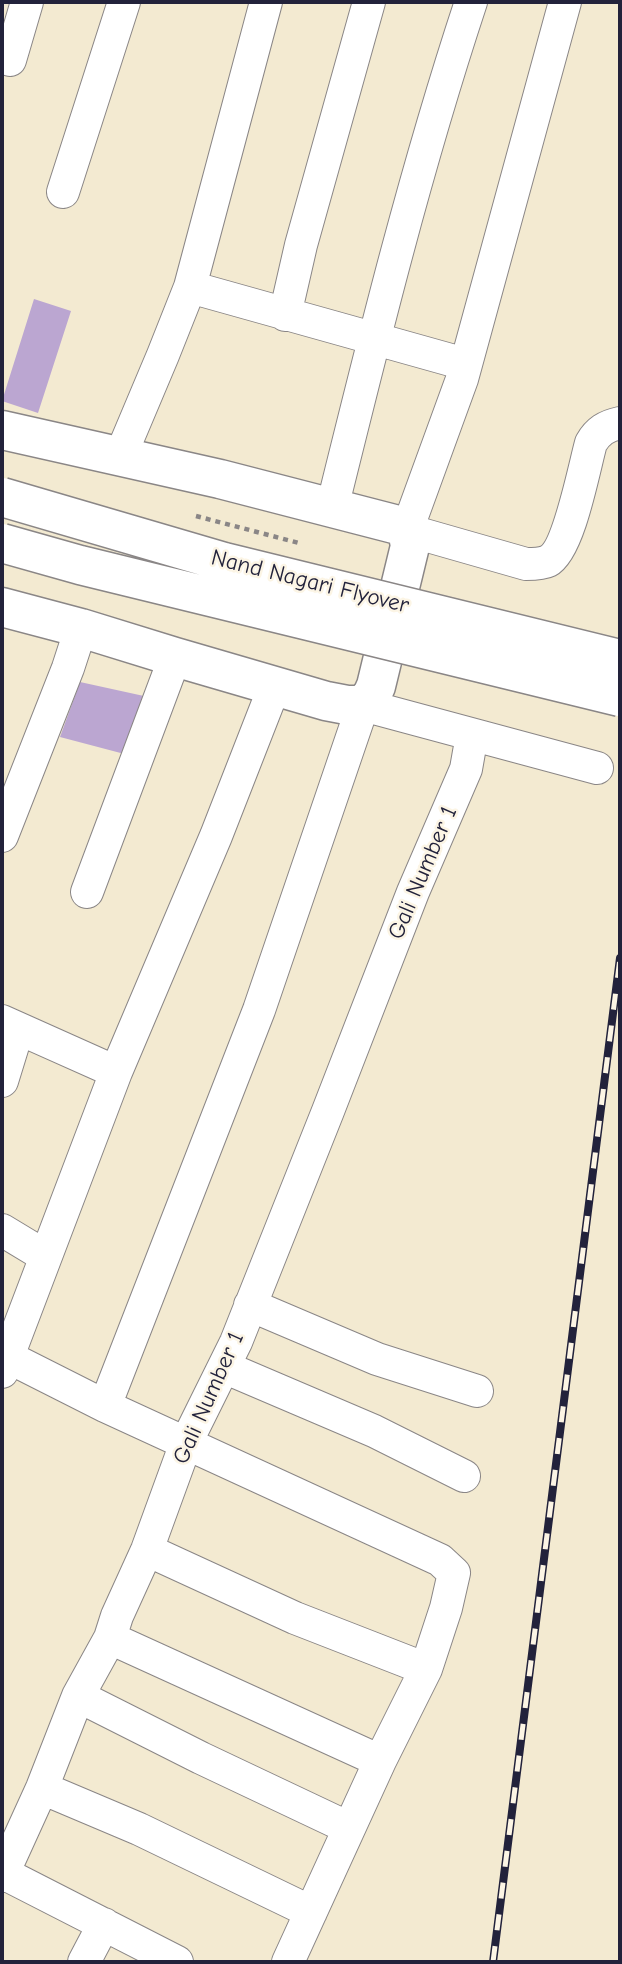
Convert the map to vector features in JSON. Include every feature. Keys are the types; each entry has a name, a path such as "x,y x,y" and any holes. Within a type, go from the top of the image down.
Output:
{"main road":[{"path":"2,430 220,479 398,525 407,530 410,546 376,686 363,705 326,701 2,607"},
{"name":"Nand Nagari Flyover","path":"2,497 224,562 620,659"},
{"name":"Nand Nagari Flyover","path":"2,544 620,697"}],"street":[{"path":"10,60 27,2"},
{"path":"63,192 124,2"},
{"path":"120,457 190,287 266,2"},
{"path":"285,315 301,245 369,2"},
{"path":"332,508 419,173 471,2"},
{"path":"565,2 462,379 407,530 526,564 550,561 562,546 568,530 591,443 598,432 620,423"},
{"path":"190,287 465,364"},
{"path":"2,836 81,628"},
{"path":"87,892 175,657"},
{"path":"275,685 216,835 116,1072 5,1364 105,1406 440,1560 454,1573 446,1608 426,1669 380,1761 288,1962"},
{"path":"105,1406 259,1010 363,705 597,768"},
{"name":"Gali Number 1","path":"177,1962 2,1875 42,1788 78,1696 110,1638 147,1550 186,1443 224,1367 250,1305 413,892 466,769 472,735"},
{"path":"2,1081 10,1025 116,1072"},
{"path":"2,1230 45,1256"},
{"path":"250,1305 377,1359 477,1391"},
{"path":"224,1367 374,1431 464,1476"},
{"path":"147,1550 295,1618 426,1669"},
{"path":"110,1638 380,1761"},
{"path":"78,1696 349,1828"},
{"path":"42,1788 139,1829 311,1912"},
{"path":"84,1962 104,1924"}],"building":[{"path":"34,299 71,311 38,413 2,401"},
{"path":"80,682 153,698 132,756 60,737"}],"railway":[{"path":"493,1962 620,958"}]}
